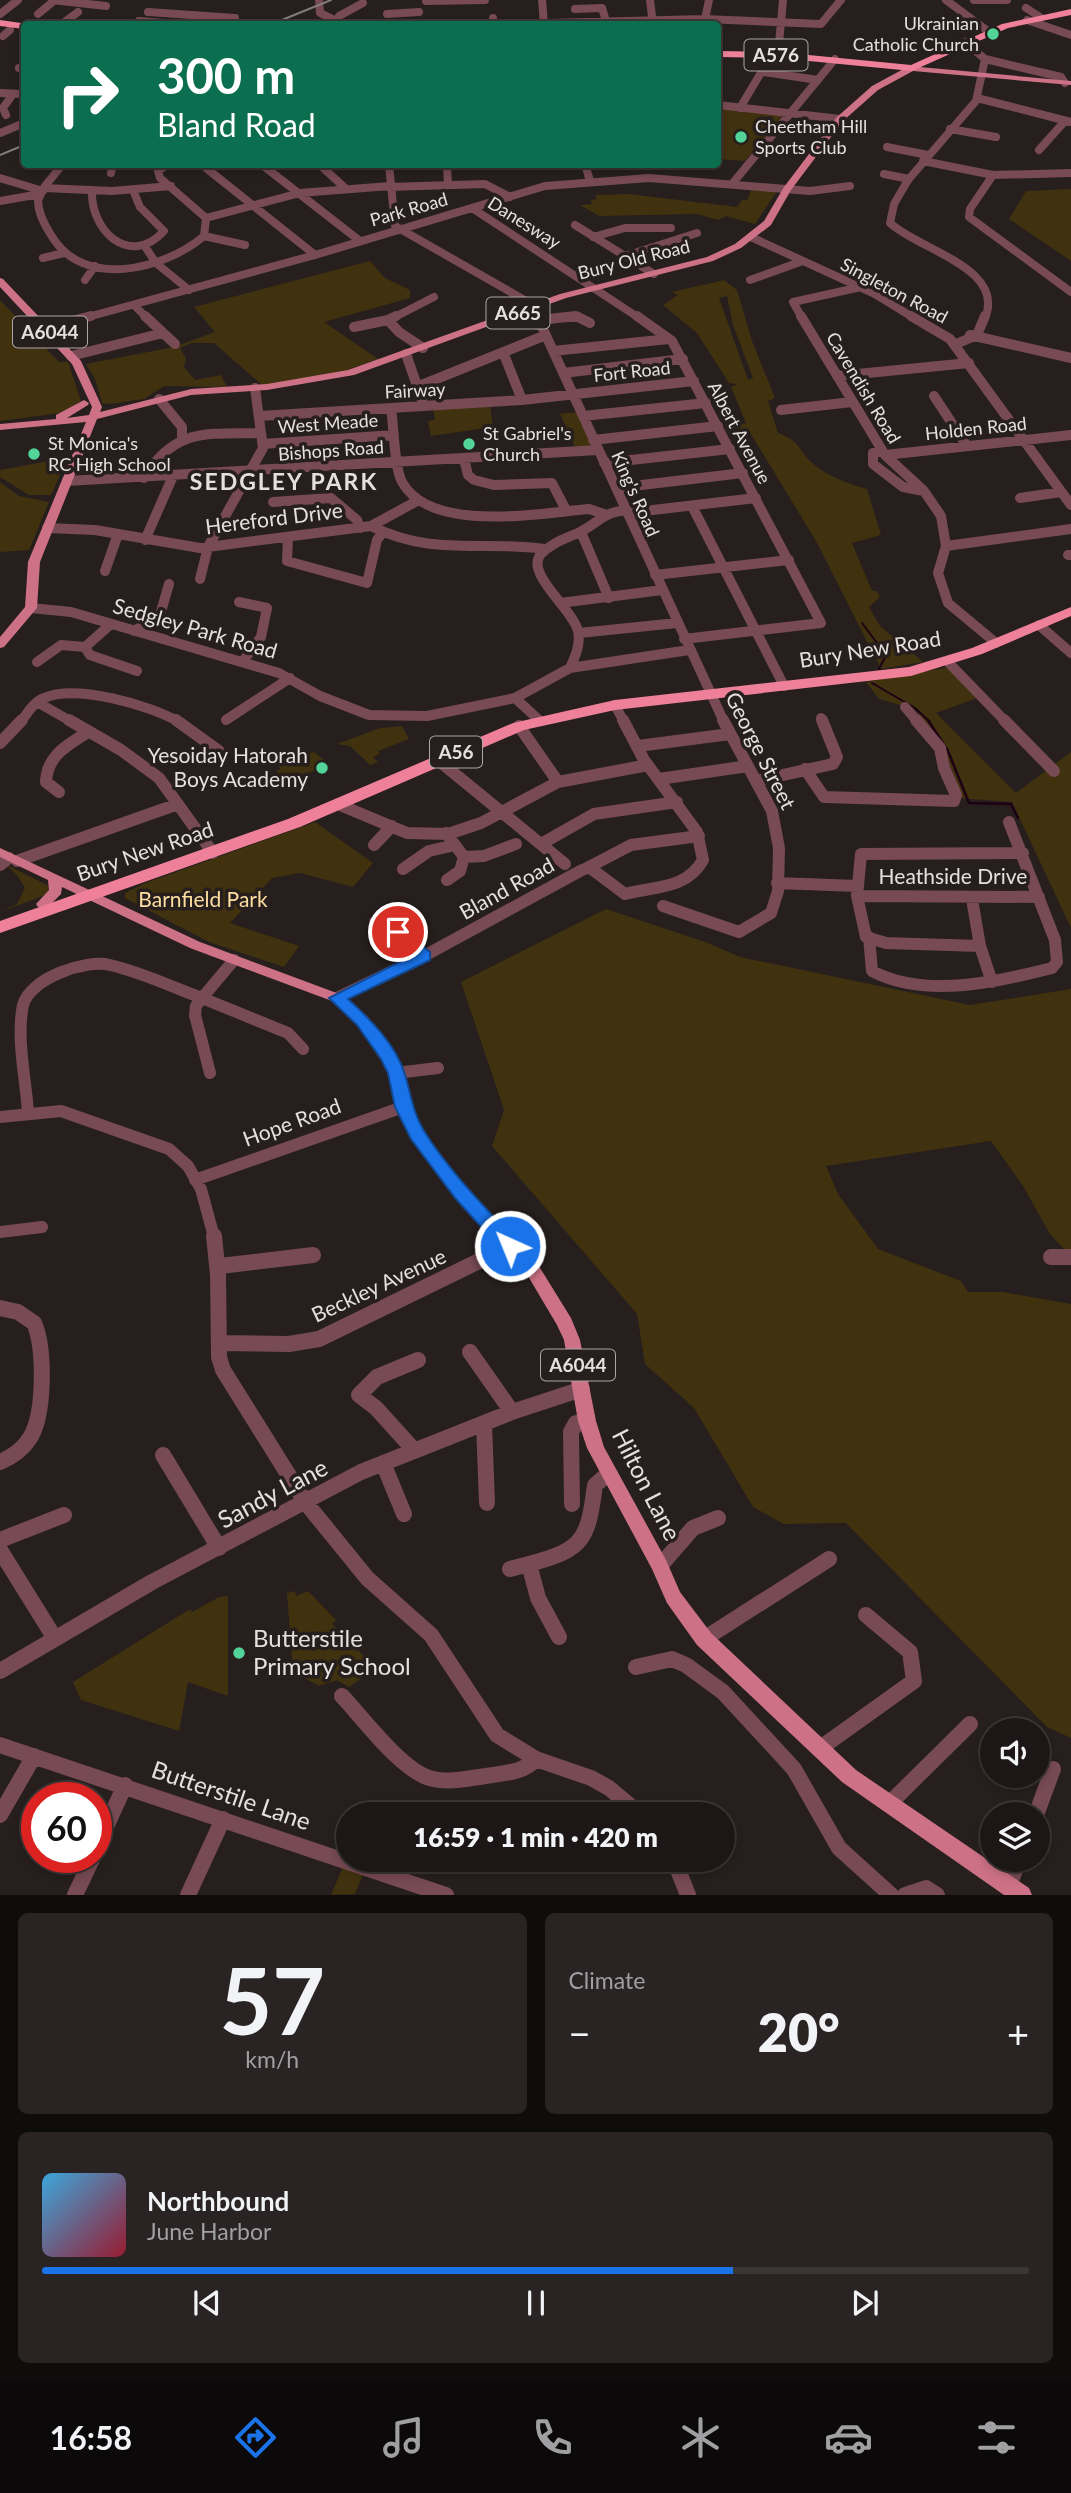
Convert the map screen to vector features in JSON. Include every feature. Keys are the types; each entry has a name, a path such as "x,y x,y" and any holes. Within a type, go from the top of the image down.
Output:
{"highway":[{"path":"912,68 989,32 1027,20 1071,12"},
{"path":"0,23 21,26"},
{"name":"A576","path":"721,54 835,59 895,70 912,68"},
{"path":"930,59 931,65 942,71"},
{"name":"Bury New Road","path":"0,920 340,805 519,726 615,705 890,674 948,662 1071,611"},
{"name":"Bury New Road","path":"0,928 85,892 122,884 210,849"}],"main road":[{"name":"A576","path":"912,68 1068,83"},
{"path":"895,70 942,71"},
{"name":"Bury Old Road","path":"0,427 53,421 89,408 129,406 202,391 255,388 350,373 595,286 710,259 751,237 768,223 787,189 840,119 895,70"},
{"name":"A6044","path":"0,281 71,356 85,376 89,408"},
{"path":"2,638 31,608 34,562 67,481 89,408"},
{"path":"53,421 73,426 81,437"},
{"name":"A6044","path":"6,859 85,892"},
{"path":"43,904 55,891 55,879"},
{"path":"122,884 117,894 122,909"},
{"name":"Hilton Lane","path":"85,892 234,960 337,998 363,1021 396,1073 403,1107 417,1134 510,1246 531,1267 565,1323 572,1340 587,1421 608,1474 660,1566 680,1609 704,1639 849,1776 1016,1891"}],"street":[{"path":"0,14 18,0"},
{"path":"38,14 53,0 106,6"},
{"path":"139,21 160,0"},
{"path":"318,0 320,13 334,21"},
{"path":"418,21 419,12 427,1 485,0"},
{"path":"542,0 544,21"},
{"path":"650,0 653,21"},
{"path":"704,21 709,0"},
{"path":"740,108 775,55 782,22 783,0"},
{"path":"721,22 821,24 841,0"},
{"path":"946,0 989,32"},
{"path":"974,0 1007,0"},
{"path":"338,21 339,16 363,3"},
{"path":"575,9 602,8 606,21"},
{"path":"1026,8 1040,17"},
{"path":"66,21 78,12"},
{"path":"148,12 235,18"},
{"path":"391,14 419,12"},
{"path":"1027,20 1070,34"},
{"path":"1,37 10,30"},
{"path":"965,42 985,59 1061,77 1068,83"},
{"path":"732,184 835,59"},
{"path":"977,335 991,301 988,290 976,275 954,260 906,238 890,223 894,204 909,179 977,98 985,59"},
{"path":"764,72 818,80"},
{"path":"0,93 21,94"},
{"path":"6,115 3,108 13,94"},
{"path":"977,98 1068,121"},
{"path":"721,105 840,119"},
{"path":"1039,150 1068,121"},
{"path":"0,133 21,124"},
{"path":"950,129 996,137"},
{"path":"887,147 993,175 1071,173"},
{"path":"58,168 42,191 41,216 64,253 95,266 118,268 156,263 178,256 204,236 206,218"},
{"path":"163,168 158,171 160,178 206,218"},
{"path":"206,168 315,255"},
{"path":"266,168 360,241"},
{"path":"323,168 345,188"},
{"path":"389,168 393,222 400,229 534,307"},
{"path":"447,168 448,185"},
{"path":"586,168 590,181"},
{"path":"884,174 909,179"},
{"path":"993,175 970,209 969,217 1071,292"},
{"path":"0,178 42,191"},
{"name":"Park Road","path":"46,328 315,255 545,186 590,181 667,179 787,189 850,187"},
{"path":"206,218 300,193 345,188 488,184 510,197"},
{"path":"0,201 42,191 133,190 171,186"},
{"path":"92,190 90,209 105,230 122,245 144,245 156,240 164,231 140,207 133,190"},
{"name":"Danesway","path":"472,208 595,286"},
{"path":"575,225 654,274"},
{"path":"593,237 625,228 671,228"},
{"path":"625,256 697,233"},
{"path":"204,236 244,245"},
{"name":"Singleton Road","path":"751,237 861,288 953,342 1071,505"},
{"path":"144,245 156,263 189,290"},
{"path":"43,258 64,253"},
{"path":"750,280 800,262"},
{"path":"85,280 95,266"},
{"name":"Albert Avenue","path":"595,286 669,339 706,403 821,623 756,631"},
{"name":"Cavendish Road","path":"861,288 793,302 884,453 924,491 942,516 946,547 938,573 948,603 996,643"},
{"path":"354,327 388,320 434,297"},
{"path":"135,306 174,344"},
{"name":"King's Road","path":"534,307 709,694"},
{"path":"539,320 576,316 590,323"},
{"path":"388,320 399,332 423,348"},
{"path":"71,356 163,333"},
{"path":"419,386 546,335"},
{"path":"953,342 977,335 1071,358"},
{"path":"553,351 669,339"},
{"path":"503,352 522,400"},
{"path":"406,354 424,406"},
{"path":"563,373 682,359"},
{"path":"838,376 969,363"},
{"name":"Fort Road","path":"573,394 694,381"},
{"path":"200,579 208,547 250,472 262,438 255,388"},
{"name":"Fairway","path":"259,416 522,400 573,394"},
{"path":"934,396 967,446"},
{"path":"144,478 155,457 173,440 182,438 182,427 159,399"},
{"path":"781,410 852,402"},
{"path":"583,416 706,403"},
{"path":"391,408 406,491 417,500 446,512 476,516 589,509 604,514 756,498"},
{"name":"Bishops Road","path":"67,481 464,459 596,445 718,426"},
{"name":"West Meade","path":"182,438 394,435"},
{"name":"Holden Road","path":"884,453 1071,435"},
{"path":"604,463 730,449"},
{"path":"884,453 873,453 873,464 901,487 912,492 924,491"},
{"path":"464,459 468,476 475,482 492,485 552,483 565,510"},
{"path":"615,488 743,473"},
{"path":"145,540 173,476"},
{"path":"1020,498 1061,492"},
{"path":"273,502 331,498 357,520 360,528"},
{"name":"Hereford Drive","path":"47,528 118,534 191,548 208,547 371,526 417,500"},
{"path":"692,506 784,686"},
{"path":"604,514 581,532 560,539 544,549 537,562 542,582 572,617 579,634 570,668 689,650"},
{"path":"371,526 383,533 430,544 469,548 527,545 544,549"},
{"path":"946,547 1071,529"},
{"path":"581,532 609,598"},
{"path":"288,537 288,561 367,583 377,540 383,533"},
{"path":"106,571 118,534"},
{"path":"655,575 789,560"},
{"path":"134,631 160,615 169,584"},
{"path":"560,603 662,590"},
{"path":"239,602 256,603 267,608 268,618 259,645 243,661"},
{"name":"Sedgley Park Road","path":"31,608 64,610 243,661 290,678 320,696 354,710 386,717 442,714 515,698 570,668"},
{"path":"579,634 677,623"},
{"path":"37,662 61,645 85,647 111,624"},
{"path":"1039,625 1062,642 1071,653"},
{"path":"684,639 756,631"},
{"path":"85,647 90,655 137,671"},
{"path":"948,662 1054,771"},
{"path":"226,720 290,678"},
{"name":"George Street","path":"663,906 738,932 770,915 781,866 776,824 709,694"},
{"path":"0,743 13,735 37,702 52,695 70,695 131,705 171,718 219,751"},
{"path":"515,698 540,721"},
{"path":"37,702 121,750 159,778 210,849"},
{"path":"439,760 541,844 623,894 646,887 675,884 688,878 700,867 703,856 699,836 648,765 615,705"},
{"path":"805,769 824,797 956,800 940,748 905,706"},
{"path":"756,781 833,764 836,760 821,718"},
{"path":"519,726 558,782"},
{"path":"59,792 46,782 45,768 48,760 88,732"},
{"path":"638,746 730,734"},
{"path":"340,805 406,833 431,836 505,812 558,782 648,765"},
{"path":"659,779 748,766"},
{"path":"541,844 594,814 677,802"},
{"path":"6,859 178,804"},
{"path":"1009,822 1039,897"},
{"path":"374,845 392,826"},
{"path":"446,833 464,857"},
{"name":"Bland Road","path":"337,998 424,956 578,868 631,845 699,836"},
{"path":"464,857 484,856 516,844"},
{"path":"403,869 429,851 455,845"},
{"path":"972,899 980,946 992,982 939,985 881,978 872,971 869,937 861,926 858,862 861,853 1023,853"},
{"path":"447,880 460,871 464,857"},
{"name":"Heathside Drive","path":"777,883 972,899 1039,897 1055,940 1057,962 1052,968 992,982"},
{"path":"398,932 424,956"},
{"path":"869,937 886,943 980,946"},
{"path":"210,1073 195,1015 196,1006 234,960"},
{"path":"28,1113 22,1006 34,986 91,965 108,964 202,998 288,1033 303,1049"},
{"path":"396,1073 438,1068"},
{"name":"Hope Road","path":"195,1180 403,1107"},
{"path":"0,1117 61,1111 169,1149 186,1163 208,1207 220,1266 219,1343 223,1370 306,1503 367,1578 431,1635 497,1735 536,1759 590,1778 628,1802"},
{"path":"0,1232 42,1227"},
{"name":"Beckley Avenue","path":"219,1343 289,1344 319,1339 510,1246"},
{"path":"220,1266 313,1255"},
{"path":"1051,1257 1071,1257"},
{"path":"0,1308 17,1311 35,1324 40,1339 39,1418 31,1437 0,1462"},
{"path":"470,1352 512,1412"},
{"path":"414,1450 376,1408 359,1395 365,1383 377,1375 418,1360"},
{"name":"Sandy Lane","path":"0,1671 54,1637 383,1463 512,1412 582,1389"},
{"path":"572,1504 571,1432 576,1423 587,1421"},
{"path":"484,1423 486,1503"},
{"path":"163,1455 219,1548"},
{"path":"383,1463 404,1514"},
{"path":"510,1569 568,1555 578,1547 589,1526 595,1485 608,1474"},
{"path":"0,1541 64,1516"},
{"path":"660,1566 693,1528 718,1518"},
{"path":"0,1550 54,1637"},
{"path":"704,1639 829,1559"},
{"path":"528,1564 538,1598 559,1637"},
{"path":"819,1748 914,1681 910,1652 866,1615"},
{"path":"636,1667 669,1658 688,1663 719,1689 775,1745 802,1779 838,1846 869,1878 891,1895"},
{"path":"342,1696 405,1760 427,1778 468,1778 517,1772 531,1765 536,1759"},
{"path":"889,1804 970,1724"},
{"name":"Butterstile Lane","path":"0,1745 446,1895"},
{"path":"0,1815 34,1756"},
{"path":"1041,1802 1053,1769"},
{"path":"112,1814 125,1785"},
{"path":"188,1895 223,1819"},
{"path":"679,1872 688,1895"},
{"path":"1016,1891 1018,1872"},
{"path":"75,1895 85,1873"},
{"path":"905,1895 926,1888 937,1895"}],"green space":[{"name":"Cheetham Hill Sports Club","path":"721,109 784,114 745,161 721,159"},
{"path":"752,188 777,191 755,224 726,216 718,220 697,214 599,216 580,205 593,204 590,200 597,199 595,195 629,194 737,207 742,200 747,200"},
{"path":"1071,189 1071,261 1009,219 1026,191"},
{"path":"370,261 385,278 410,290 410,298 324,322 378,359 338,373 262,385 214,343 191,343 180,348 186,359 184,367 195,380 221,375 227,387 164,386 144,399 102,403 95,379 86,364 174,347 215,332 194,307"},
{"path":"724,280 737,290 752,341 775,398 768,401 778,433 795,442 811,462 823,471 867,489 881,535 852,543 872,591 877,591 880,597 869,607 880,626 923,662 881,669 816,541 749,431 728,433 724,427 746,423 731,387 738,384 729,383 697,333 663,305 678,295 672,292","holes":["727,296 733,325 753,378 748,380 719,298"]},
{"path":"0,300 59,362 68,362 81,401 61,413 0,421"},
{"path":"490,404 493,427 431,436 428,421 435,420 433,408 445,410 439,407"},
{"path":"577,412 592,446 576,449 560,414"},
{"path":"49,461 66,462 51,495 29,495 0,477 0,470"},
{"path":"0,482 19,496 49,502 29,550 0,552"},
{"path":"949,667 977,698 936,713 1016,793 1071,752 1071,928 1012,802 958,798 942,747 915,709 879,699 866,682"},
{"path":"402,726 409,739 378,751 380,754 373,757 378,762 370,765 350,746 337,744 380,728"},
{"path":"314,752 327,762 323,767 291,780 286,780 276,771 281,769 276,764"},
{"name":"Barnfield Park","path":"315,822 373,863 353,887 300,873 272,878 230,923 299,946 284,967 209,942 125,898 125,893 143,884"},
{"path":"5,864 49,886 49,891 43,896 0,912 17,904 25,888 17,875"},
{"path":"606,909 708,943 740,957 970,1005 1071,989 1071,1249 1065,1250 1050,1234 1023,1186 991,1141 826,1166 838,1194 878,1249 961,1281 968,1292 1003,1292 1071,1304 1071,1738 1050,1728 1050,1718 1038,1718 846,1523 784,1524 753,1507 694,1408 645,1364 637,1314 492,1146 504,1110 461,982"},
{"path":"295,1591 296,1596 308,1591 336,1620 332,1624 376,1668 349,1687 337,1680 319,1686 293,1672 287,1593"},
{"path":"228,1596 228,1696 188,1682 179,1731 81,1700 73,1682 190,1609 192,1612 219,1597"},
{"path":"341,1872 364,1872 355,1894 331,1895"}],"waterway":[{"path":"862,623 886,655 879,669"},
{"path":"872,683 915,708 928,720"},
{"path":"928,720 948,751 969,803 1011,804 1018,818"}],"tram line":[{"path":"279,21 331,0"},
{"path":"0,155 21,146"}],"place":[{"name":"Ukrainian Catholic Church","path":"993,34"},
{"name":"Cheetham Hill Sports Club","path":"741,137"},
{"name":"St Gabriel's Church","path":"469,444"},
{"name":"St Monica's RC High School","path":"34,454"},
{"name":"Yesoiday Hatorah Boys Academy","path":"322,768"},
{"name":"Butterstile Primary School","path":"239,1653"}],"district":[{"name":"SEDGLEY PARK","path":"284,482"}],"route":[{"path":"398,932 424,956 337,998 363,1021 388,1057 396,1073 403,1107 417,1134 462,1194 510,1246"}]}
